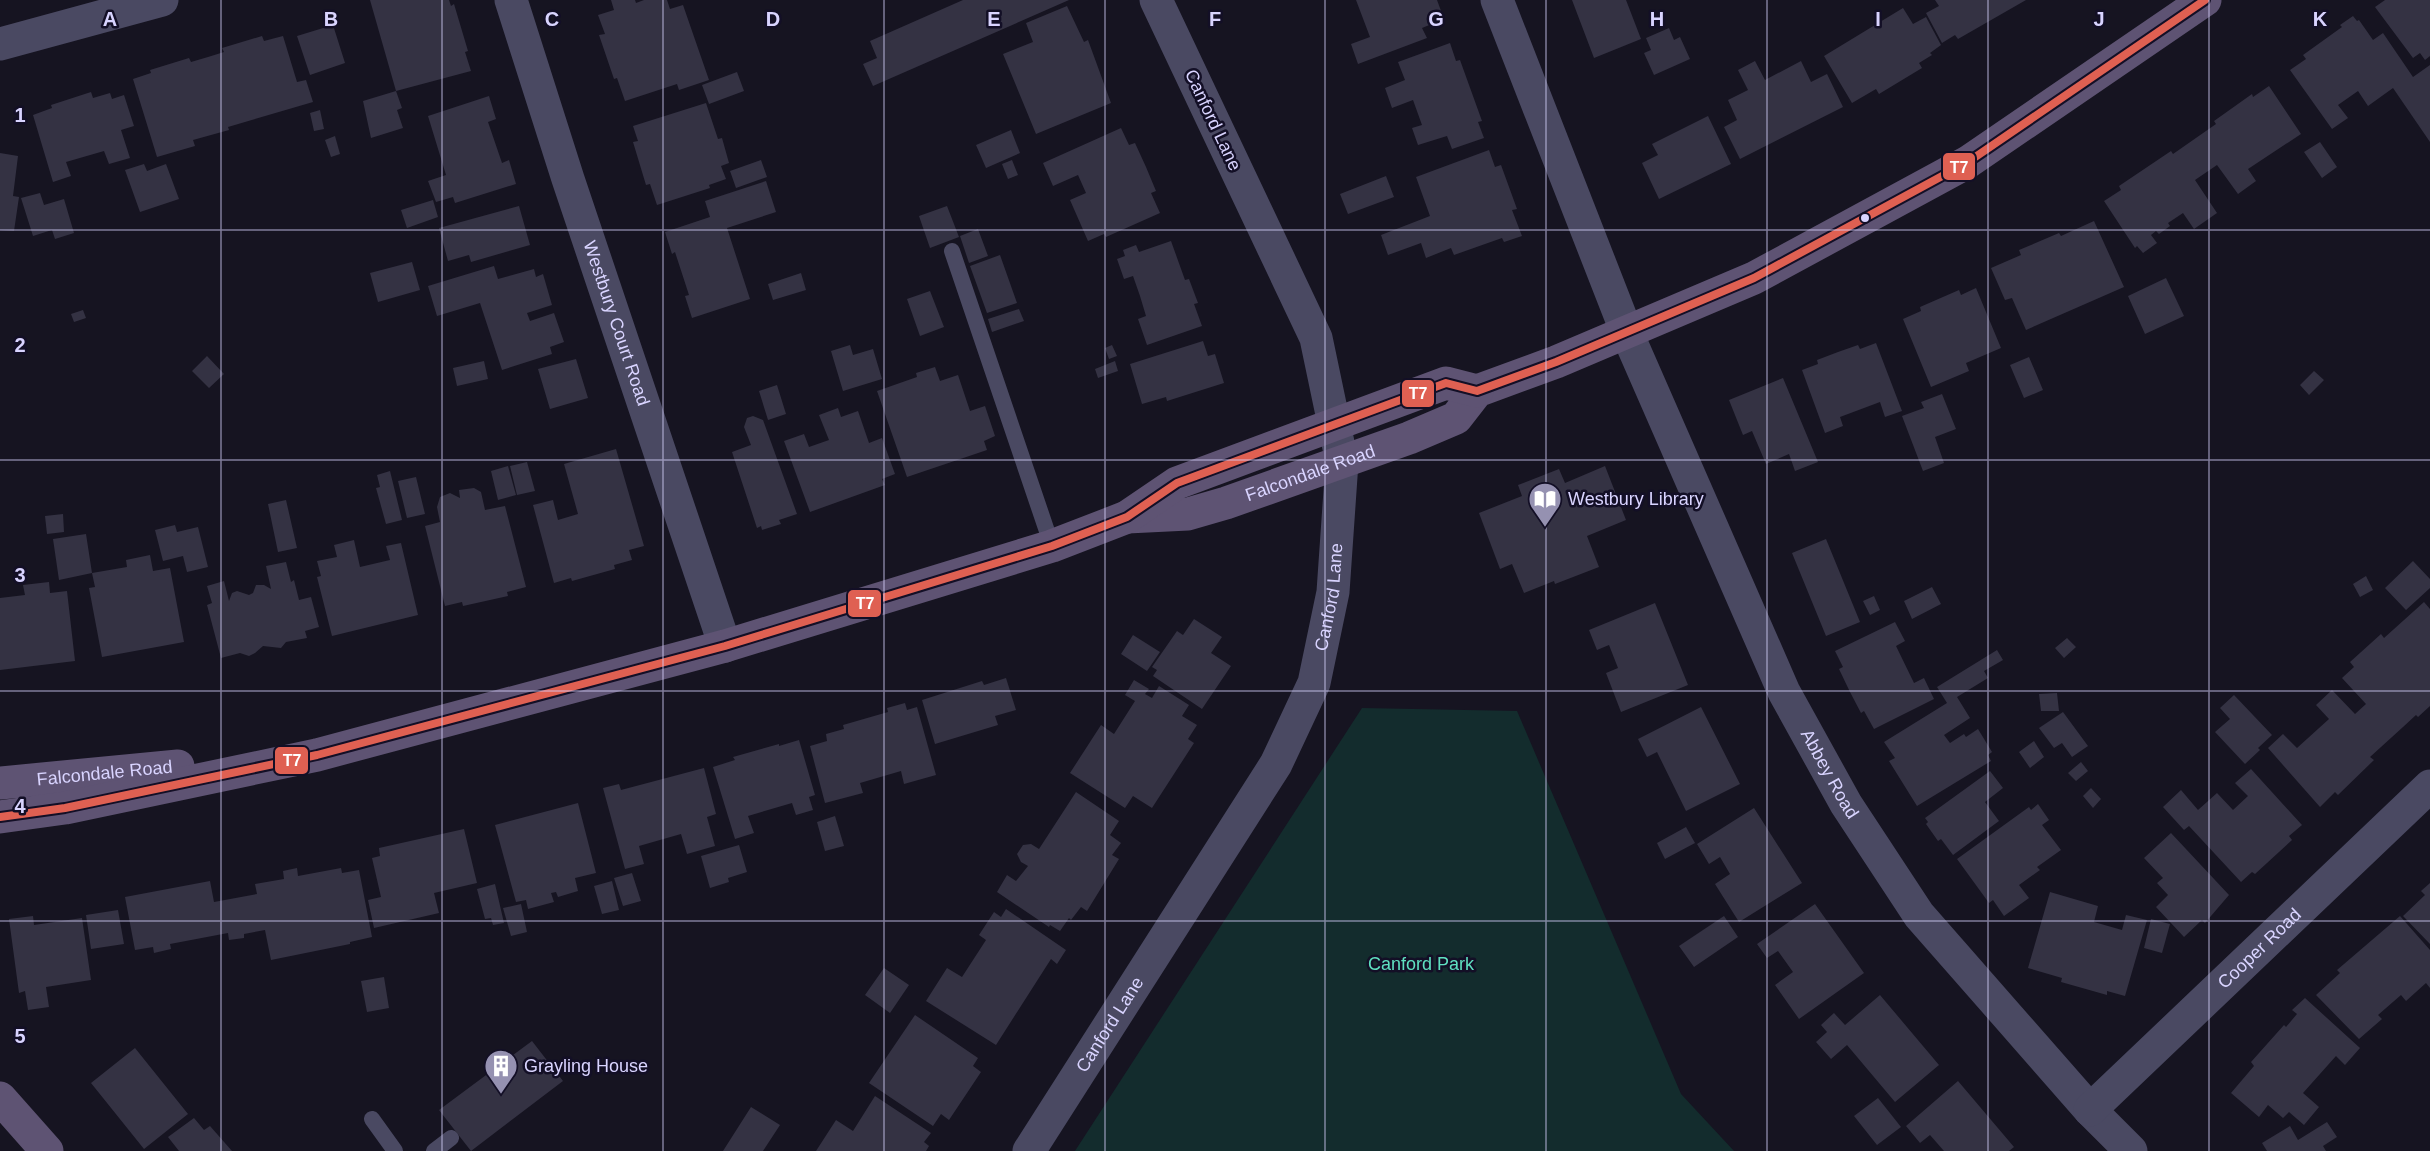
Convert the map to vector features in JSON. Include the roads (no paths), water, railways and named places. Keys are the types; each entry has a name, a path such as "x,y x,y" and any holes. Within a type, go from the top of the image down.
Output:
{"main road":[{"path":"1477,391 1627,333 1754,278 1968,162 2205,0"},
{"name":"Falcondale Road","path":"0,817 65,808 317,755 725,646 1052,546 1127,517 1177,483 1446,383 1477,391 1456,418 1342,462 1188,514 1127,517"},
{"name":"Falcondale Road","path":"0,783 317,755"},
{"path":"0,1098 47,1151"}],"street":[{"path":"0,44 162,0"},
{"name":"Westbury Court Road","path":"511,0 568,179 725,646"},
{"name":"Canford Lane","path":"1029,1151 1130,997 1276,764 1314,683 1333,592 1342,462 1316,338 1156,0"},
{"name":"Abbey Road","path":"1497,0 1627,333 1784,692 1846,804 1919,915 2090,1110 2131,1151"},
{"name":"Cooper Road","path":"2090,1110 2430,786"}],"lane":[{"path":"952,251 1052,546"},
{"path":"372,1119 395,1151"},
{"path":"434,1151 451,1138"}],"place":[{"name":"Westbury Library","path":"1545,528"},
{"name":"Grayling House","path":"501,1095"}],"park label":[{"name":"Canford Park","path":"1421,964"}]}
